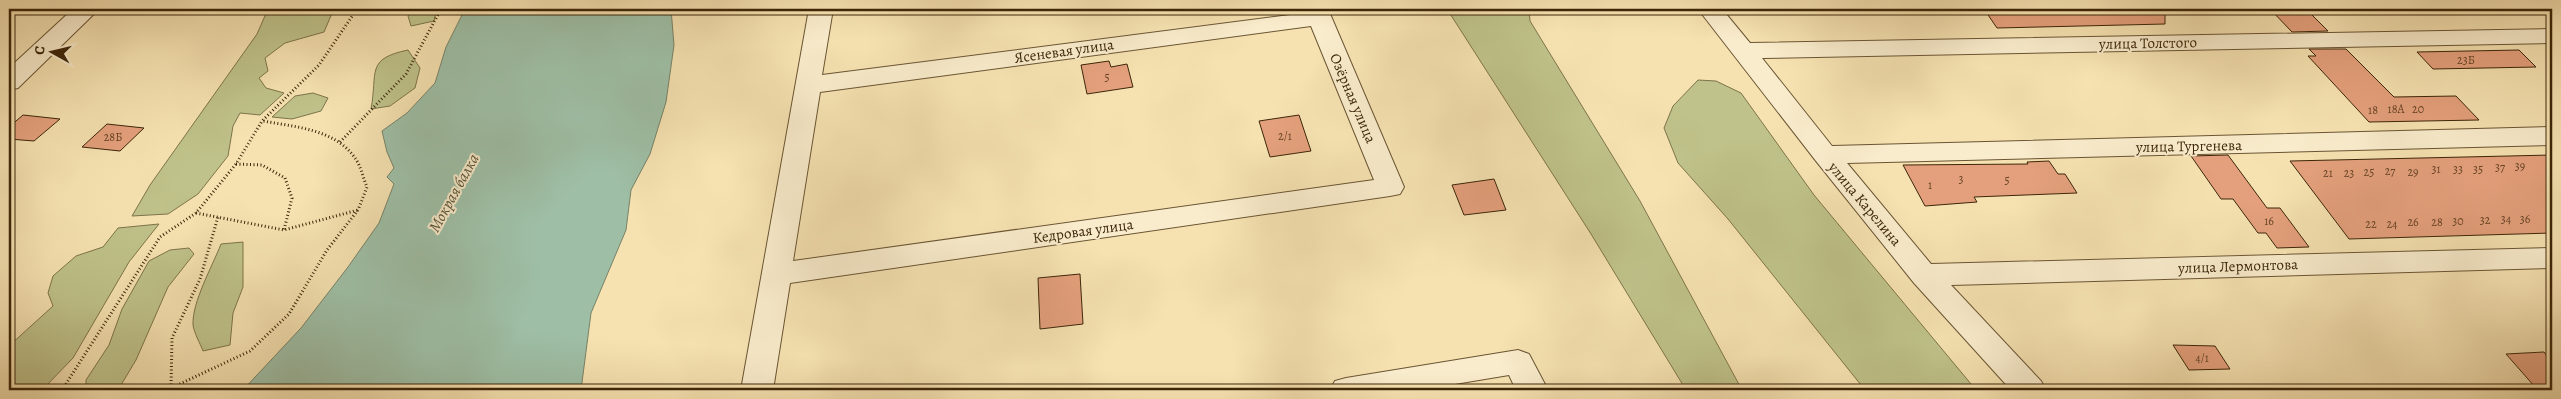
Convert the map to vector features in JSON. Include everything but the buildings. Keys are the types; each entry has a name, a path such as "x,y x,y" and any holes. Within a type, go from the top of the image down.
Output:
{"street":[{"path":"9,82 87,9"},
{"path":"757,390 821,9"},
{"name":"улица Карелина","path":"1710,9 1825,155 1924,275 2030,390"},
{"name":"Ясеневая улица","path":"809,85 1318,13"},
{"name":"Озёрная улица","path":"1318,13 1390,187"},
{"name":"улица Толстого","path":"1743,51 2552,36"},
{"name":"улица Тургенева","path":"1825,155 2552,136"},
{"name":"Кедровая улица","path":"777,274 1390,187"},
{"name":"улица Лермонтова","path":"1924,275 2552,258"},
{"path":"1346,390 1518,362 1532,390"}],"path":[{"path":"62,390 160,237 196,213 236,164 262,121 319,65 357,9"},
{"path":"340,142 406,74 441,9"},
{"path":"218,217 200,279 172,338 169,389 250,351 289,314 327,250 358,210 367,187 355,157 340,142 313,131 262,121"},
{"path":"236,164 262,165 285,178 292,198 284,230"},
{"path":"196,213 284,230 358,210"}],"shaded area":[{"path":"268,9 333,11 324,32 285,43 265,58 268,71 259,78 266,88 284,93 260,115 240,113 233,126 228,156 198,194 168,214 132,216 150,185 257,34"},
{"path":"411,9 437,9 434,21 411,26 408,16"},
{"path":"1447,9 1529,9 1530,21 1640,201 1742,390 1686,390 1591,234"},
{"path":"408,50 420,68 415,88 390,106 371,109 374,76 379,63 385,58"},
{"path":"1698,80 1716,81 1741,93 1814,195 1976,390 1865,390 1728,219 1678,163 1664,128 1673,106"},
{"path":"313,93 328,98 321,111 292,119 272,117 295,96"},
{"path":"159,224 129,262 73,358 42,390 9,390 9,346 53,306 48,293 53,276 76,256 103,247 118,228"},
{"path":"243,242 243,287 233,313 230,345 203,351 193,325 196,306 203,284 221,244"},
{"path":"189,248 194,254 168,287 136,360 118,390 86,390 86,380 109,345 122,309 149,261 170,250"}],"water":[{"name":"Мокрая балка","path":"465,9 671,9 674,45 666,102 650,154 631,190 626,230 591,313 581,390 243,390 301,328 379,223 394,184 387,177 394,168 387,152 382,131 407,113 435,83 446,47"}]}
